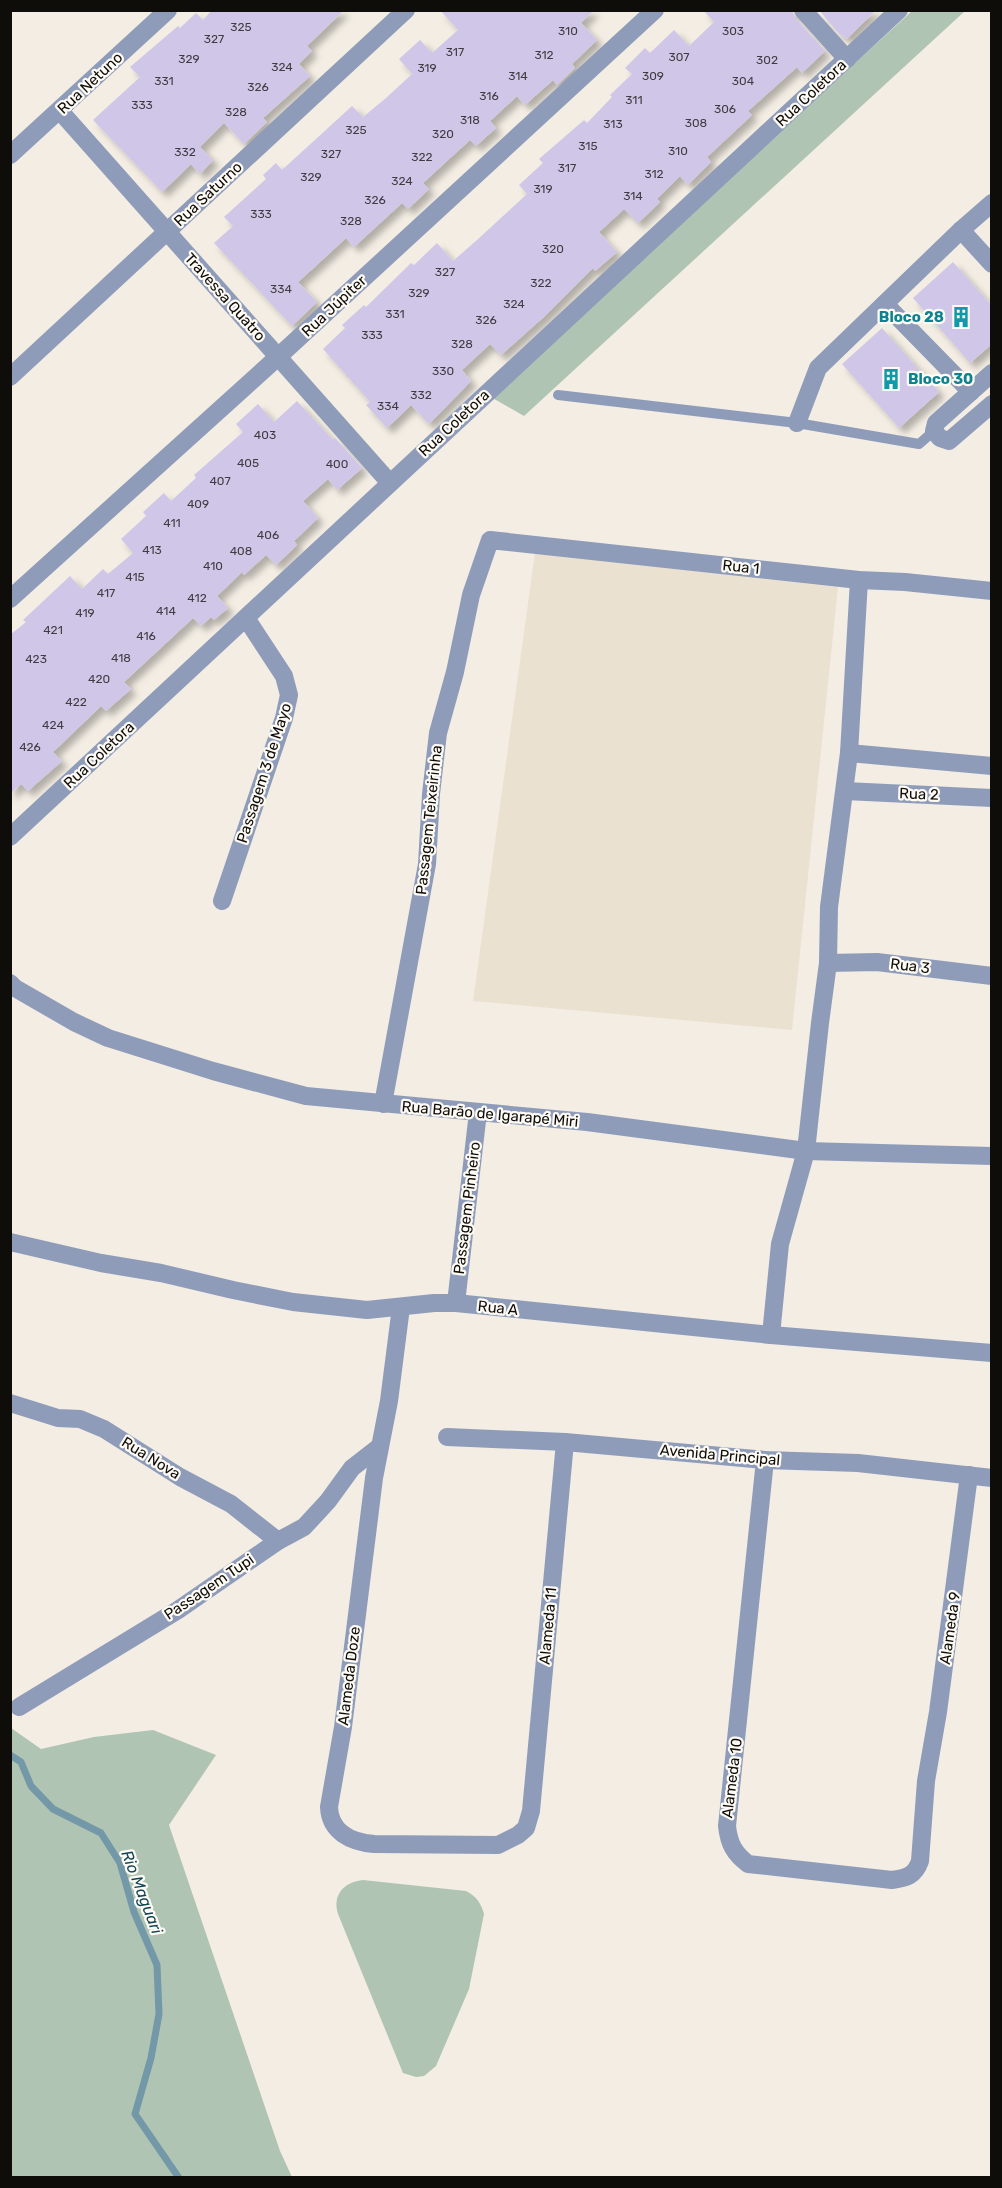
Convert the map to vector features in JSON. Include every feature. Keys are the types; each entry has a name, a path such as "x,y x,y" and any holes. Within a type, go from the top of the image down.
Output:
{"street":[{"name":"Rua Netuno","path":"10,154 60,111 168,10"},
{"name":"Rua Saturno","path":"10,377 406,10"},
{"name":"Rua Júpiter","path":"10,599 279,356 655,10"},
{"path":"803,10 847,59"},
{"name":"Rua Coletora","path":"10,837 899,10"},
{"name":"Travessa Quatro","path":"60,111 390,483"},
{"path":"797,423 818,368 961,230 992,204"},
{"path":"961,230 992,264"},
{"path":"885,304 971,392"},
{"path":"992,373 936,423 934,431 940,438 949,441 992,404"},
{"name":"Rua 1","path":"490,540 858,580 992,591"},
{"name":"Passagem Teixeirinha","path":"383,1104 427,864 431,794 438,733 455,672 471,595 490,540"},
{"path":"771,1335 780,1244 807,1151 828,963 829,907 846,791 858,580"},
{"name":"Passagem 3 de Mayo","path":"222,901 284,718 289,695 284,676 246,618"},
{"path":"849,753 992,766"},
{"name":"Rua 2","path":"846,791 992,798"},
{"name":"Rua 3","path":"828,963 877,962 992,976"},
{"name":"Rua Barão de Igarapé Miri","path":"10,983 74,1022 108,1038 213,1071 306,1096 587,1122 807,1151 992,1156"},
{"name":"Passagem Pinheiro","path":"456,1303 478,1112"},
{"name":"Rua A","path":"10,1242 293,1302 367,1310 456,1303 771,1335 992,1353"},
{"name":"Alameda Doze","path":"402,1307 386,1420 379,1447 329,1818 348,1839 361,1843 498,1845 519,1836 526,1828 531,1810"},
{"name":"Rua Nova","path":"10,1403 58,1418 80,1419 104,1429 180,1477 231,1504 278,1540"},
{"name":"Avenida Principal","path":"447,1437 565,1442 765,1460 858,1463 992,1478"},
{"name":"Alameda 11","path":"531,1810 565,1442"},
{"name":"Passagem Tupi","path":"20,1707 178,1610 278,1540 304,1527 328,1501 352,1468 379,1447"},
{"name":"Alameda 10","path":"765,1460 727,1826 728,1840 732,1848 748,1864 892,1880 910,1877 920,1862 926,1781"},
{"name":"Alameda 9","path":"926,1781 938,1712 969,1474"}],"lane":[{"path":"558,395 797,423 919,444 934,431"}],"shaded area":[{"path":"535,553 838,587 792,1030 473,1001"}],"green space":[{"path":"912,11 965,11 524,416 489,396"},
{"path":"11,1728 41,1749 94,1737 153,1730 216,1755 169,1825 280,2151 292,2177 11,2177"},
{"path":"363,1880 466,1891 480,1903 483,1910 469,1989 436,2066 424,2076 416,2077 403,2073 338,1914 338,1895 350,1883"}],"building":[{"path":"212,10 344,10 307,46 312,51 299,64 310,76 263,118 267,122 244,144 224,123 200,147 213,160 200,174 191,164 162,192 93,120 140,77 130,67 196,13 203,20"},
{"path":"440,10 594,10 581,23 597,40 572,64 575,68 557,85 553,80 525,105 517,96 490,121 496,128 476,146 470,140 423,183 429,189 408,209 402,203 354,247 346,238 298,282 317,302 292,326 214,243 233,226 224,217 266,179 263,175 276,163 282,170 352,106 363,117 386,98 412,74 399,59 420,40 432,53 458,30"},
{"path":"703,10 792,10 795,18 825,51 802,73 797,67 748,111 752,115 707,157 711,162 688,185 680,176 657,199 660,202 638,223 624,209 599,232 617,252 595,271 593,268 546,315 501,355 490,344 462,370 471,381 429,424 411,405 387,428 366,405 370,402 323,349 345,328 342,325 364,305 366,307 411,263 414,265 437,243 453,261 477,240 527,194 519,185 543,163 539,159 584,120 587,123 612,97 610,95 632,74 625,68 645,48 650,53 674,30 689,46 714,22"},
{"path":"819,10 876,10 847,39 841,36"},
{"name":"Bloco 28","path":"953,262 992,306 992,344 970,363 913,298"},
{"name":"Bloco 30","path":"882,328 939,392 899,428 842,364"},
{"path":"297,401 362,468 337,490 328,479 303,501 318,518 294,541 297,545 276,565 266,555 244,575 242,572 217,596 228,608 214,620 211,617 201,626 193,618 124,682 131,689 106,711 101,706 53,752 62,761 28,791 21,784 10,794 10,635 26,622 23,620 70,576 82,589 103,569 108,574 133,553 121,539 146,516 143,512 164,493 171,501 196,478 194,475 243,432 236,424 258,404 274,422"}],"waterway":[{"name":"Rio Maguari","path":"10,1755 21,1762 31,1786 53,1809 101,1833 120,1863 134,1912 157,1965 159,2014 151,2058 135,2114 179,2178"}],"place":[{"name":"Bloco 28","path":"961,317"},
{"name":"Bloco 30","path":"891,379"}]}
